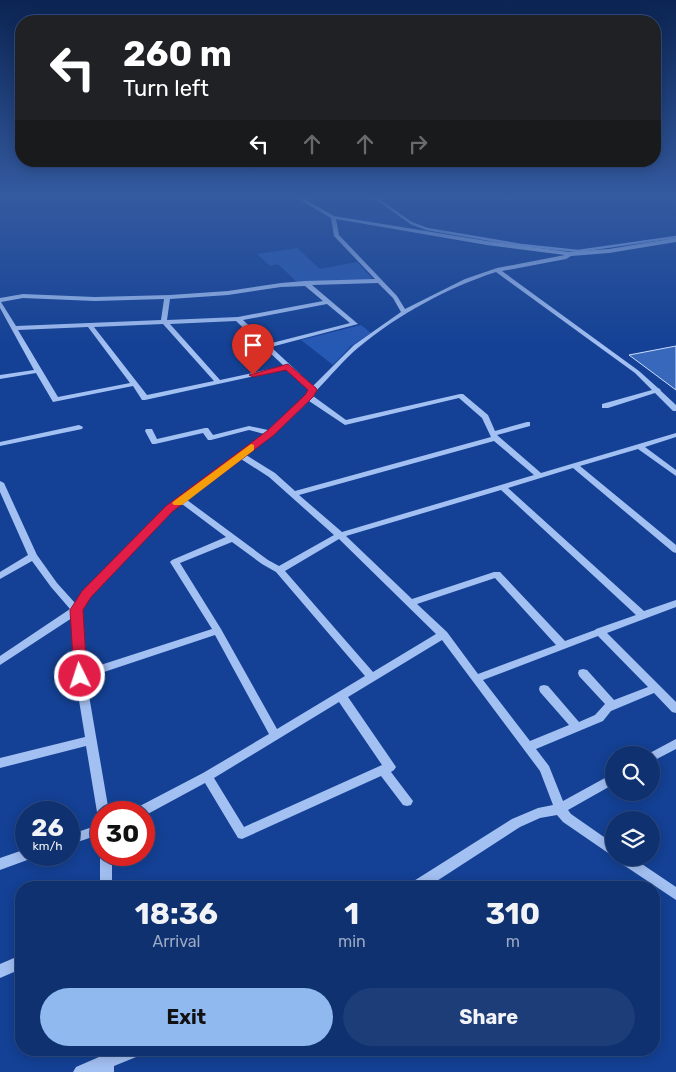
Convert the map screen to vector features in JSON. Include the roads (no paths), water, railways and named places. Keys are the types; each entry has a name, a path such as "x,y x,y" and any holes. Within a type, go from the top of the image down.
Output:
{"street":[{"path":"346,246 395,297 404,312"},
{"path":"510,246 569,254 609,251 639,246"},
{"path":"0,661 76,610 86,594 170,509 270,433 356,346 404,312 467,280 497,270 566,257 569,254"},
{"path":"497,270 637,372 676,408"},
{"path":"134,384 56,400 0,301 22,296 95,299 167,297 228,293 305,283 378,281"},
{"path":"268,346 355,324 305,283"},
{"path":"167,297 164,321 219,383"},
{"path":"16,328 238,319 326,302"},
{"path":"238,319 268,346 311,393 345,423 460,396 485,417 494,436 539,476"},
{"path":"90,325 145,398 288,367"},
{"path":"0,377 38,371"},
{"path":"604,406 658,390"},
{"path":"293,494 494,436 527,424"},
{"path":"0,444 79,428"},
{"path":"149,431 155,442 205,430 211,438 249,428 270,433"},
{"path":"279,570 340,535 676,435"},
{"path":"639,446 676,474"},
{"path":"241,455 272,475 340,535 443,635 545,768 560,808 567,818 605,845"},
{"path":"574,465 676,550"},
{"path":"0,483 33,556 54,585 76,610 80,676 101,801"},
{"path":"502,486 642,616"},
{"path":"182,500 232,538 279,570 371,676"},
{"path":"232,538 175,562 218,631 275,735"},
{"path":"0,576 33,556"},
{"path":"412,603 497,574 562,645"},
{"path":"476,679 676,602"},
{"path":"80,676 218,631"},
{"path":"599,631 676,709"},
{"path":"155,804 207,776 371,676 443,635"},
{"path":"583,673 613,706"},
{"path":"528,747 599,718 607,708 655,688"},
{"path":"544,689 578,726"},
{"path":"207,776 242,834 390,767 341,696"},
{"path":"0,763 91,740"},
{"path":"660,753 676,744"},
{"path":"383,770 407,801"},
{"path":"425,881 516,823 538,813 560,808 605,783"},
{"path":"0,864 15,859"},
{"path":"106,866 106,881"},
{"path":"636,866 657,881"},
{"path":"660,883 676,894"},
{"path":"0,971 15,965"},
{"path":"81,1072 120,1056"}],"waterway":[{"path":"531,246 578,251 613,246"}]}
